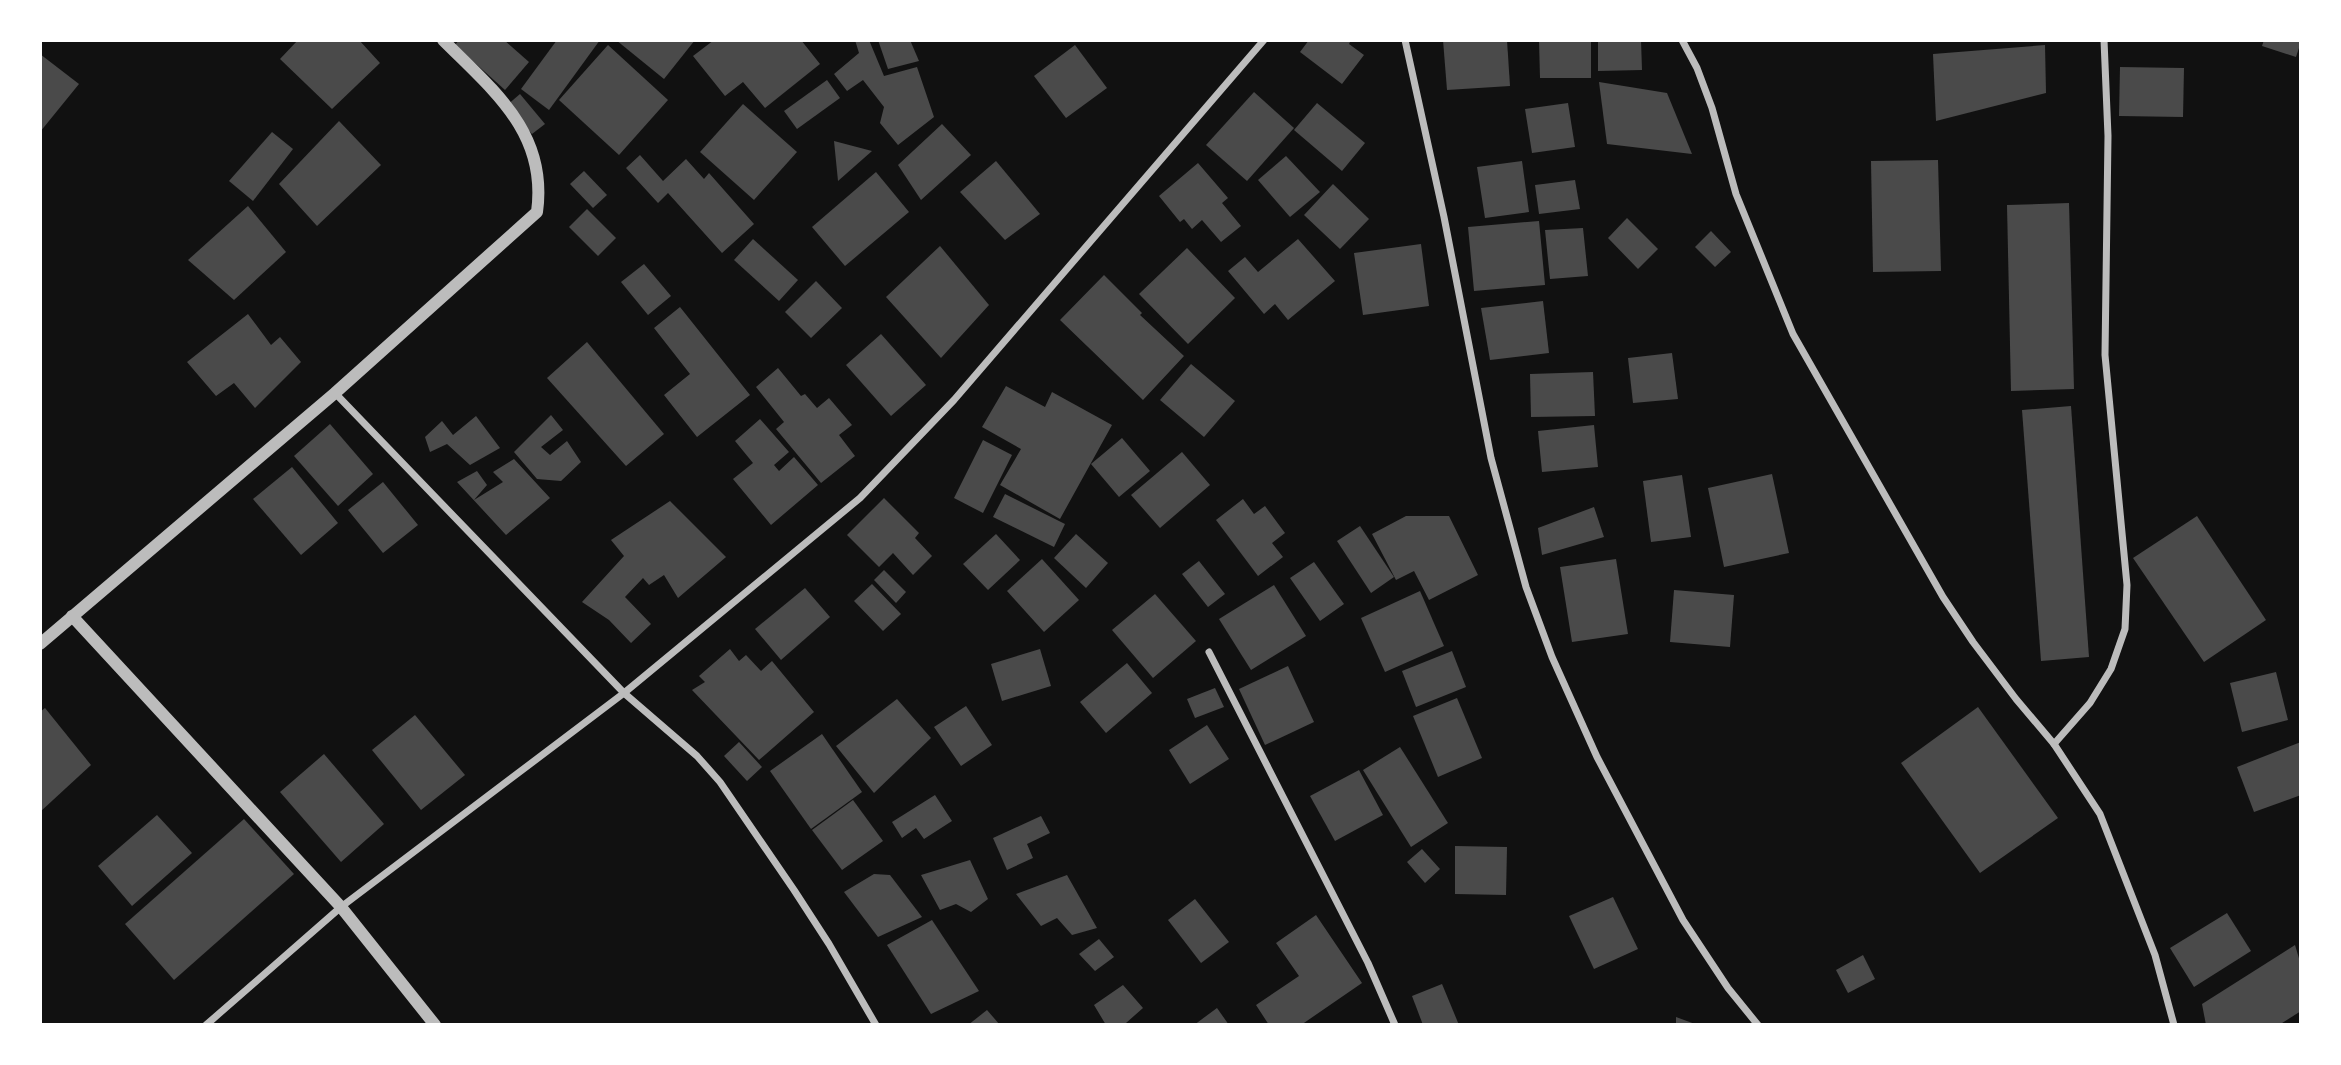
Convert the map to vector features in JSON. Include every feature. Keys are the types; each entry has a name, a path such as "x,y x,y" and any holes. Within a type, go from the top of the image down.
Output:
{"street":[{"path":"40,644 335,393 537,212 540,191 535,161 523,131 505,102 443,40"},
{"path":"206,1025 341,907 624,693 860,498 954,400 1264,40"},
{"path":"1405,40 1444,217 1491,458 1525,587 1552,657 1597,757 1684,920 1728,988 1758,1025"},
{"path":"1682,40 1697,68 1712,108 1736,194 1793,334 1943,597 1995,671 2054,744 2100,814 2155,955 2174,1025"},
{"path":"2054,744 2090,703 2111,669 2125,629 2127,585 2105,355 2108,136 2104,40"},
{"path":"335,393 624,693 698,756 720,782 829,944 876,1025"},
{"path":"72,616 341,907 435,1025"},
{"path":"1209,652 1368,963 1395,1025"}],"building":[{"path":"298,40 359,40 380,63 332,109 280,59"},
{"path":"459,40 504,40 529,62 505,90 455,45"},
{"path":"557,40 600,40 549,110 521,89"},
{"path":"616,40 695,40 664,79"},
{"path":"714,40 801,40 820,64 765,108 743,82 725,96 693,56"},
{"path":"855,40 869,40 884,76 917,67 934,117 898,145 880,123 884,107 863,80 847,91 834,74 859,53"},
{"path":"878,40 910,40 919,61 888,69"},
{"path":"1309,40 1351,40 1349,44 1364,55 1342,84 1300,52"},
{"path":"1443,40 1507,40 1510,86 1447,90"},
{"path":"1539,40 1591,40 1591,78 1540,78"},
{"path":"1598,40 1641,40 1642,70 1598,71"},
{"path":"2264,40 2301,42 2296,57 2262,46"},
{"path":"608,45 668,100 619,155 559,100"},
{"path":"1075,45 1107,88 1066,118 1034,76"},
{"path":"2045,45 2046,93 1936,121 1933,54"},
{"path":"40,54 79,84 40,132"},
{"path":"2120,67 2184,68 2183,117 2119,116"},
{"path":"827,80 840,98 797,129 784,111"},
{"path":"1599,82 1667,93 1692,154 1607,144"},
{"path":"1254,92 1294,128 1247,181 1206,145"},
{"path":"520,94 545,124 532,134 507,105"},
{"path":"1317,103 1365,143 1342,171 1294,130"},
{"path":"1568,103 1575,147 1532,153 1525,109"},
{"path":"743,104 797,152 754,200 700,152"},
{"path":"339,121 381,165 317,226 279,184"},
{"path":"942,124 971,155 921,200 898,165"},
{"path":"272,132 293,149 253,201 229,181"},
{"path":"834,141 872,151 838,181"},
{"path":"640,155 663,181 686,159 704,179 709,173 754,224 722,253 668,193 658,203 626,168"},
{"path":"1286,156 1320,192 1290,217 1258,180"},
{"path":"1938,160 1941,271 1873,272 1871,161"},
{"path":"996,161 1040,214 1005,240 960,192"},
{"path":"1522,161 1529,212 1485,218 1477,167"},
{"path":"1198,163 1228,198 1222,203 1241,226 1221,242 1202,220 1192,229 1184,219 1180,222 1159,196"},
{"path":"584,171 607,195 593,208 570,184"},
{"path":"876,172 909,212 845,266 812,227"},
{"path":"1575,180 1580,209 1539,214 1535,185"},
{"path":"1333,184 1369,219 1340,249 1304,215"},
{"path":"2069,203 2074,389 2011,391 2007,205"},
{"path":"248,206 286,252 234,300 188,260"},
{"path":"587,209 616,238 598,256 569,227"},
{"path":"1627,218 1658,249 1638,269 1608,238"},
{"path":"1539,221 1545,285 1474,291 1468,227"},
{"path":"1583,228 1588,276 1550,279 1545,230"},
{"path":"1711,231 1731,252 1715,267 1695,247"},
{"path":"753,239 798,280 779,301 734,260"},
{"path":"1298,239 1335,281 1288,320 1275,304 1264,314 1228,271 1245,257 1258,272"},
{"path":"1421,244 1429,306 1363,315 1354,253"},
{"path":"940,246 989,305 941,358 886,297"},
{"path":"1187,248 1235,298 1188,344 1139,294"},
{"path":"644,264 671,296 648,315 621,282"},
{"path":"1104,275 1142,313 1140,315 1184,356 1143,400 1060,320"},
{"path":"816,281 842,308 811,338 785,312"},
{"path":"1543,301 1549,353 1490,360 1481,308"},
{"path":"680,307 750,395 697,437 664,395 690,374 654,328"},
{"path":"248,314 271,345 280,337 301,362 255,408 234,383 216,396 187,362"},
{"path":"881,334 926,385 891,416 846,365"},
{"path":"587,342 664,434 626,466 547,378"},
{"path":"1672,353 1678,399 1633,403 1628,358"},
{"path":"1191,364 1235,401 1204,437 1160,400"},
{"path":"778,368 801,396 805,394 817,408 829,398 852,425 839,435 855,456 821,483 776,429 784,422 756,387"},
{"path":"1593,372 1595,416 1531,417 1530,374"},
{"path":"1006,386 1045,407 1052,392 1112,425 1060,519 1000,485 1021,449 982,427"},
{"path":"2071,406 2089,657 2041,661 2022,410"},
{"path":"551,415 563,430 541,447 550,455 567,441 581,462 561,481 537,479 514,452"},
{"path":"476,416 500,448 470,465 447,444 430,452 425,437 442,421 453,435"},
{"path":"760,419 789,452 774,465 779,471 794,457 818,485 771,525 733,479 753,463 735,441"},
{"path":"330,424 373,474 338,506 294,456"},
{"path":"1594,425 1598,467 1542,472 1538,431"},
{"path":"1122,438 1150,471 1119,497 1091,464"},
{"path":"983,440 1012,455 983,513 954,498"},
{"path":"1182,452 1210,485 1160,528 1131,495"},
{"path":"514,459 550,498 506,535 457,482 477,471 487,485 474,500 503,482 493,472"},
{"path":"292,467 338,523 301,555 253,499"},
{"path":"1772,474 1789,553 1724,567 1708,488"},
{"path":"1682,475 1691,537 1651,542 1643,481"},
{"path":"383,482 418,525 383,553 348,510"},
{"path":"1005,494 1065,524 1054,547 993,517"},
{"path":"884,498 919,533 915,538 932,556 913,575 893,553 879,567 847,535"},
{"path":"1243,499 1254,514 1265,506 1285,533 1272,543 1283,557 1258,576 1216,520"},
{"path":"670,501 726,557 678,598 664,575 649,585 643,578 625,597 651,624 631,643 609,620 582,602 624,556 611,540"},
{"path":"1594,507 1604,537 1542,555 1538,528"},
{"path":"1406,516 1449,516 1478,575 1429,600 1414,571 1396,580 1372,534"},
{"path":"2197,516 2266,620 2204,662 2133,558"},
{"path":"1360,526 1394,577 1371,593 1337,541"},
{"path":"996,534 1020,560 988,590 963,564"},
{"path":"1076,534 1108,563 1086,588 1054,558"},
{"path":"1042,559 1079,600 1044,632 1007,591"},
{"path":"1616,559 1628,634 1572,642 1560,567"},
{"path":"1199,561 1225,594 1208,607 1182,574"},
{"path":"1314,562 1344,604 1320,621 1290,578"},
{"path":"884,570 906,592 896,603 874,580"},
{"path":"872,584 901,614 883,631 854,601"},
{"path":"1274,585 1306,636 1251,670 1219,619"},
{"path":"805,588 830,617 781,660 755,629"},
{"path":"1674,590 1734,595 1730,647 1670,642"},
{"path":"1420,591 1444,646 1385,672 1361,618"},
{"path":"1155,594 1196,641 1153,678 1112,630"},
{"path":"730,649 739,661 746,655 761,671 772,661 814,712 759,760 692,690 705,682 699,676"},
{"path":"1040,649 1051,686 1002,701 991,664"},
{"path":"1452,651 1466,687 1416,707 1402,671"},
{"path":"1127,663 1152,693 1106,733 1080,702"},
{"path":"1288,666 1314,722 1265,745 1239,689"},
{"path":"2276,672 2288,720 2242,732 2230,683"},
{"path":"1215,688 1224,707 1195,718 1187,699"},
{"path":"1457,698 1482,758 1438,777 1413,716"},
{"path":"897,699 931,738 874,793 836,746"},
{"path":"966,706 992,745 961,766 934,727"},
{"path":"1978,707 2058,818 1980,873 1901,763"},
{"path":"45,708 91,765 40,812 40,712"},
{"path":"415,715 465,775 421,810 372,750"},
{"path":"1207,725 1229,759 1190,784 1169,750"},
{"path":"822,734 862,792 811,829 770,771"},
{"path":"739,742 762,767 747,781 724,756"},
{"path":"2301,742 2301,795 2254,812 2237,767"},
{"path":"1400,747 1448,823 1411,847 1363,770"},
{"path":"324,754 384,824 341,862 280,792"},
{"path":"1359,770 1383,815 1335,841 1310,796"},
{"path":"935,795 952,821 924,839 916,828 902,838 892,822"},
{"path":"853,800 883,841 842,870 812,830"},
{"path":"157,815 192,853 132,906 98,866"},
{"path":"1041,816 1050,833 1027,844 1033,858 1007,870 993,838"},
{"path":"244,819 294,874 174,980 125,924"},
{"path":"1455,846 1507,847 1506,895 1455,894"},
{"path":"1422,849 1440,869 1425,883 1407,862"},
{"path":"970,860 988,899 971,912 956,904 940,910 921,875"},
{"path":"874,874 890,875 922,917 878,937 844,892"},
{"path":"1067,875 1097,928 1072,935 1057,918 1041,926 1016,894"},
{"path":"1613,897 1638,949 1594,969 1569,916"},
{"path":"1195,899 1229,942 1201,963 1168,920"},
{"path":"2227,913 2251,951 2194,987 2170,948"},
{"path":"1316,915 1362,983 1301,1025 1269,1025 1256,1005 1299,976 1276,943"},
{"path":"932,920 979,991 931,1014 887,945"},
{"path":"1099,939 1114,957 1095,971 1079,954"},
{"path":"2295,945 2301,965 2301,1011 2279,1025 2206,1025 2202,1004"},
{"path":"1863,955 1875,979 1848,993 1836,970"},
{"path":"1442,984 1459,1025 1423,1025 1412,996"},
{"path":"1123,985 1143,1008 1127,1025 1106,1025 1094,1005"},
{"path":"1217,1008 1229,1025 1194,1025"},
{"path":"987,1010 1000,1025 968,1025"},
{"path":"1676,1017 1695,1024 1695,1025 1676,1025"}]}
